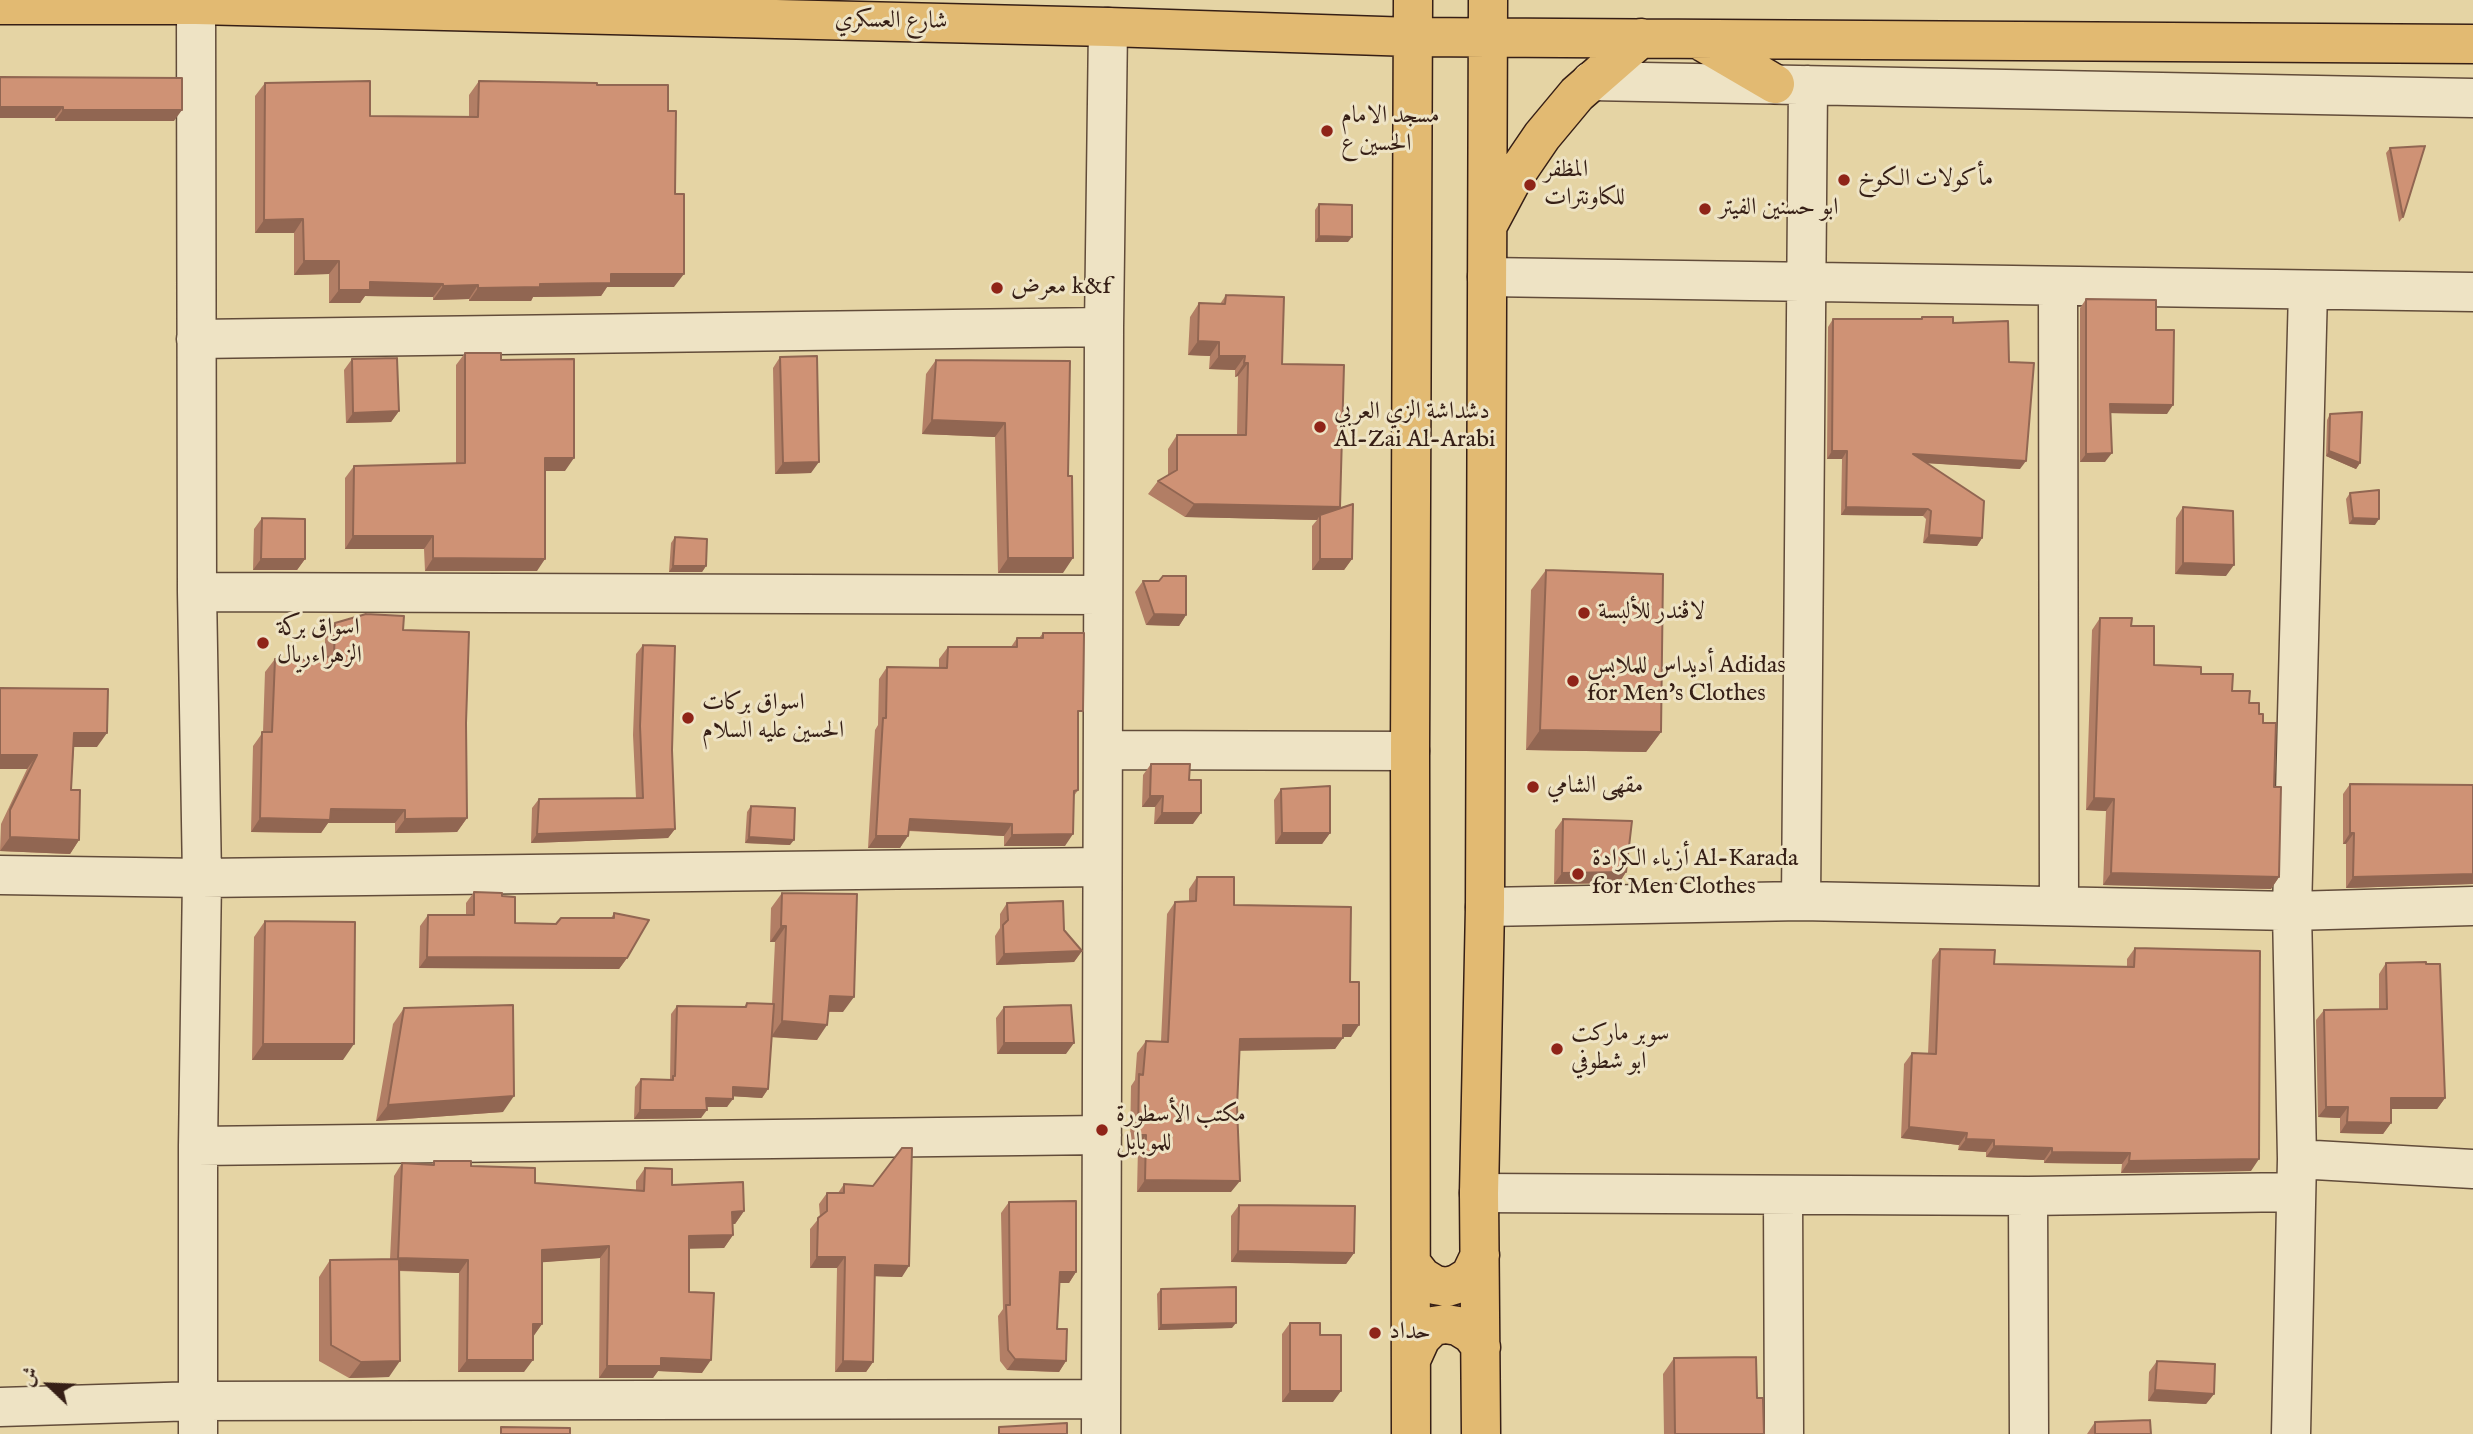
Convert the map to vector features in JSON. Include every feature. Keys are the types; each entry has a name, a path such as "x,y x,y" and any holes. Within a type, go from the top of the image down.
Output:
{"main road":[{"path":"1411,1434 1413,0"},
{"path":"1482,1434 1479,1193 1485,908 1489,0"},
{"name":"شارع العسكري","path":"0,5 196,5 1412,37 2473,44"},
{"path":"1486,228 1512,180 1542,136 1591,81 1641,38"},
{"path":"1696,38 1791,85"},
{"path":"1411,1263 1422,1277 1435,1285 1447,1287 1470,1276 1480,1255"},
{"path":"1411,1360 1421,1338 1433,1326 1458,1326 1471,1334 1481,1346"}],"street":[{"path":"196,5 197,592 202,878 198,1417"},
{"path":"0,1407 198,1417 1101,1416 1104,327 1108,27"},
{"path":"1591,81 2473,98"},
{"path":"1791,85 1805,282 1801,901"},
{"path":"1487,277 2473,292"},
{"path":"2058,286 2059,906"},
{"path":"2291,1434 2296,1176 2292,911 2308,290"},
{"path":"196,339 1104,327"},
{"path":"197,592 1103,595"},
{"path":"1103,750 1410,751"},
{"path":"0,875 202,878 1102,867"},
{"path":"1485,908 1801,901 2292,911 2473,906"},
{"path":"198,1146 1102,1135"},
{"path":"1479,1193 2028,1196 2296,1176 2473,1169"},
{"path":"1783,1195 1784,1434"},
{"path":"2028,1196 2029,1434"}],"building":[{"path":"0,77 182,78 182,110 0,107"},
{"path":"370,81 370,116 478,117 479,81 668,85 668,111 676,111 675,194 684,194 684,274 611,274 611,283 540,284 540,287 478,288 478,285 370,282 370,290 339,290 339,261 304,261 303,219 264,220 265,83"},
{"path":"2425,146 2403,217 2390,148"},
{"path":"1319,204 1352,205 1352,237 1319,236"},
{"path":"1226,295 1284,297 1282,364 1344,365 1340,507 1194,504 1158,481 1177,470 1177,435 1246,435 1248,363 1244,363 1245,356 1219,356 1219,342 1198,341 1199,303 1225,304"},
{"path":"2086,299 2156,300 2156,330 2174,330 2173,405 2110,404 2112,453 2086,454"},
{"path":"1953,317 1953,323 2008,321 2009,362 2034,363 2026,461 1913,454 1984,501 1982,538 1929,535 1931,511 1928,509 1846,507 1847,451 1832,451 1833,319"},
{"path":"465,353 501,353 501,360 574,359 574,458 545,458 545,559 433,558 433,536 353,536 354,466 465,463"},
{"path":"817,356 819,462 783,463 780,357"},
{"path":"397,358 399,411 353,413 352,359"},
{"path":"936,360 1070,361 1068,476 1072,476 1073,558 1008,558 1005,423 932,420"},
{"path":"2362,412 2360,463 2329,451 2330,414"},
{"path":"2379,490 2379,519 2353,518 2350,493"},
{"path":"1353,504 1352,559 1320,559 1320,515"},
{"path":"2183,507 2233,511 2234,565 2183,563"},
{"path":"262,518 305,519 305,559 261,559"},
{"path":"675,537 707,539 706,566 673,566"},
{"path":"1546,570 1663,574 1661,732 1540,730"},
{"path":"1163,576 1186,576 1186,615 1154,614 1143,581 1159,581"},
{"path":"366,614 404,616 403,630 469,632 467,818 405,819 405,810 331,809 330,820 260,818 262,732 272,732 275,659 311,660 311,656 334,657 335,623"},
{"path":"2100,618 2132,618 2131,626 2154,626 2154,665 2201,667 2201,674 2233,674 2232,691 2250,691 2249,703 2259,703 2259,714 2263,714 2263,723 2276,723 2274,787 2281,787 2279,877 2111,873 2114,799 2094,798"},
{"path":"1043,633 1084,633 1083,711 1078,711 1078,790 1074,791 1073,834 1012,835 1012,824 910,819 908,836 876,836 883,718 886,718 887,667 947,668 948,647 1017,647 1017,638 1043,638"},
{"path":"643,645 675,646 672,750 675,829 537,834 539,799 643,798 640,726"},
{"path":"0,688 108,689 107,733 74,733 71,790 80,790 79,840 10,837 10,810 37,755 0,755"},
{"path":"1151,764 1190,764 1189,780 1201,780 1201,813 1162,813 1163,796 1150,796"},
{"path":"2350,784 2473,785 2473,874 2353,877 2354,833 2350,833"},
{"path":"1330,786 1330,833 1282,833 1281,789"},
{"path":"751,806 795,808 794,840 749,837"},
{"path":"1563,819 1632,821 1626,872 1562,873"},
{"path":"1197,877 1234,877 1234,905 1351,907 1350,982 1359,982 1359,1025 1343,1025 1343,1038 1240,1039 1237,1107 1240,1181 1145,1180 1146,1135 1138,1135 1139,1074 1143,1075 1146,1041 1168,1042 1175,902 1196,901"},
{"path":"474,892 502,893 502,896 515,897 515,923 556,924 561,918 614,918 614,913 649,920 627,958 427,957 428,915 474,915"},
{"path":"782,893 857,894 854,997 830,996 827,1025 782,1021 786,926 781,926"},
{"path":"1063,901 1064,930 1082,951 1004,954 1003,925 1008,920 1007,903"},
{"path":"265,921 355,922 354,1044 263,1044"},
{"path":"2135,948 2260,951 2259,1159 2129,1161 2130,1153 2052,1152 2052,1148 1994,1146 1994,1140 1966,1139 1967,1133 1909,1127 1912,1053 1936,1054 1940,949 1995,950 1994,964 2134,967"},
{"path":"2386,963 2440,964 2445,1098 2391,1098 2391,1123 2347,1122 2348,1107 2326,1107 2324,1010 2387,1009"},
{"path":"747,1003 774,1004 768,1089 733,1087 733,1099 706,1098 707,1110 640,1110 641,1079 673,1080 675,1076 677,1006 746,1007"},
{"path":"513,1005 514,1096 388,1105 404,1008"},
{"path":"1071,1005 1074,1043 1004,1043 1004,1007"},
{"path":"902,1148 912,1148 909,1266 875,1265 873,1362 843,1361 845,1257 817,1257 818,1218 827,1211 827,1193 844,1193 844,1184 873,1186"},
{"path":"434,1161 471,1161 471,1166 535,1168 535,1183 644,1191 645,1168 672,1169 672,1185 743,1182 744,1211 732,1212 733,1235 689,1236 689,1292 714,1293 711,1360 661,1358 661,1366 607,1366 609,1246 542,1250 542,1324 533,1324 533,1360 467,1360 468,1260 398,1258 402,1163 434,1165"},
{"path":"1076,1201 1076,1272 1060,1272 1057,1329 1067,1329 1066,1361 1015,1359 1008,1350 1006,1305 1010,1305 1009,1202"},
{"path":"1239,1205 1355,1206 1354,1253 1238,1251"},
{"path":"399,1259 400,1361 361,1362 331,1345 330,1260"},
{"path":"1236,1287 1236,1323 1161,1325 1161,1289"},
{"path":"1290,1323 1320,1323 1320,1335 1341,1335 1341,1391 1290,1391"},
{"path":"1756,1357 1757,1398 1763,1398 1764,1434 1675,1434 1674,1358"},
{"path":"2157,1361 2215,1364 2214,1394 2155,1390"},
{"path":"2150,1420 2151,1434 2095,1434 2095,1422"},
{"path":"1067,1423 1067,1434 999,1434 999,1427"},
{"path":"501,1427 570,1428 570,1434 501,1434"}],"place":[{"name":"مسجد الامام الحسين ع","path":"1327,131"},
{"name":"مأكولات الكوخ","path":"1844,180"},
{"name":"المظفر للكاونترات","path":"1530,185"},
{"name":"ابو حسنين الفيتر","path":"1705,209"},
{"name":"معرض k&f","path":"997,288"},
{"name":"دشداشة الزي العربي Al-Zai Al-Arabi","path":"1320,427"},
{"name":"لاڤندر للألبسة","path":"1584,613"},
{"name":"اسواق بركة الزهراء﷼","path":"263,643"},
{"name":"أديداس للملابس Adidas for Men's Clothes","path":"1573,681"},
{"name":"اسواق بركات الحسين عليه السلام","path":"688,718"},
{"name":"مقهى الشامي","path":"1533,787"},
{"name":"أزياء الكرادة Al-Karada for Men Clothes","path":"1578,874"},
{"name":"سوبر ماركت ابو شطوفي","path":"1557,1049"},
{"name":"مكتب الأسطورة للموبايل","path":"1102,1130"},
{"name":"حداد","path":"1375,1333"}]}
